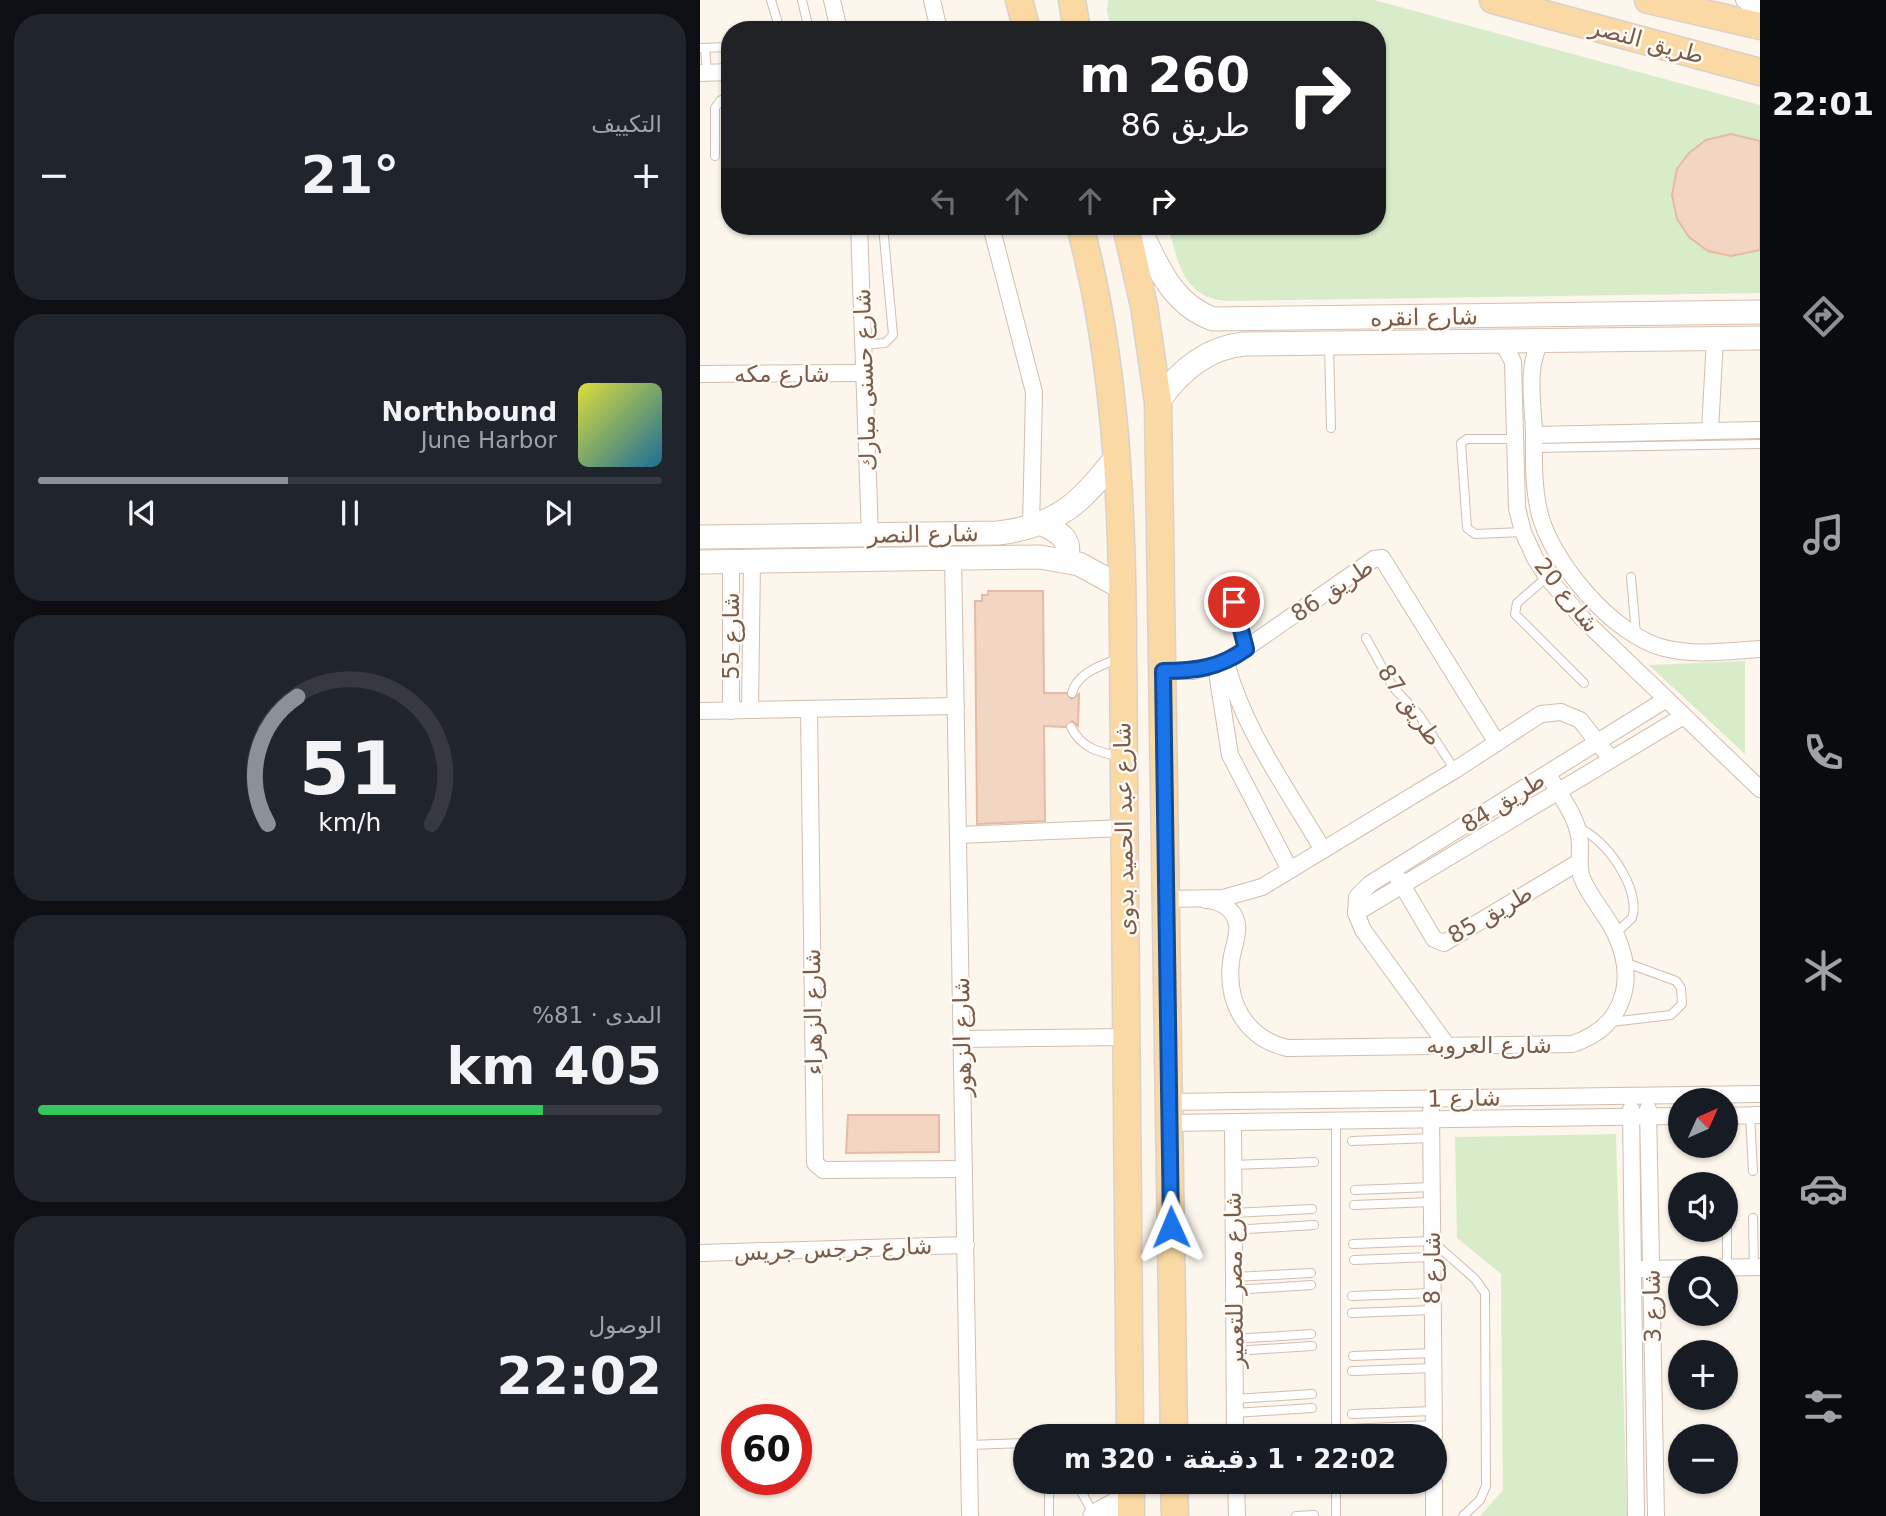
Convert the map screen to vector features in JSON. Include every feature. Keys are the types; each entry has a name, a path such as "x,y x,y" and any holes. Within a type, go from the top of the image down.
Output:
{"main road":[{"path":"1019,0 1025,21"},
{"path":"1072,0 1076,21"},
{"name":"طريق النصر","path":"1493,0 1760,72"},
{"name":"طريق النصر","path":"1648,0 1760,26"},
{"name":"شارع عبد الحميد بدوى","path":"1082,235 1106,342 1117,456 1124,758 1129,1424"},
{"name":"شارع عبد الحميد بدوى","path":"1128,235 1144,306 1158,402 1174,1424"},
{"path":"1174,1494 1175,1516"}],"street":[{"path":"832,0 837,21"},
{"path":"932,0 937,21"},
{"path":"1744,0 1760,10"},
{"path":"703,73 721,72"},
{"name":"شارع حسنى مبارك","path":"859,235 870,535"},
{"path":"993,235 1034,392 1037,526 1059,532 1067,542 1065,561"},
{"name":"شارع انقره","path":"1143,235 1175,295 1186,306 1213,319 1760,312"},
{"path":"1213,319 1200,328 1199,336 1209,348 1217,349"},
{"name":"شارع انقره","path":"1158,402 1185,369 1217,349 1244,344 1544,338 1760,338"},
{"name":"شارع 20","path":"1544,338 1533,362 1534,442 1539,511 1561,560 1598,605 1636,636 1662,648 1684,652 1760,649"},
{"path":"1710,431 1715,338"},
{"name":"شارع 20","path":"1500,339 1513,362 1514,492 1523,532 1547,577 1583,619 1760,789"},
{"name":"شارع مكه","path":"700,374 864,373"},
{"path":"1534,442 1760,430"},
{"name":"شارع النصر","path":"700,537 998,533 1037,526 1083,498 1117,456"},
{"name":"شارع النصر","path":"700,562 1040,557 1065,561 1092,570 1121,587"},
{"name":"شارع الزهور","path":"953,558 971,1516"},
{"name":"طريق 86","path":"1163,671 1193,671 1221,664 1374,559 1382,558 1497,743"},
{"name":"شارع 55","path":"742,561 750,710"},
{"name":"شارع 55","path":"731,711 742,561"},
{"path":"1583,619 1598,605"},
{"path":"1221,664 1246,716 1323,850"},
{"path":"1221,664 1230,755 1290,870"},
{"name":"طريق 84","path":"1356,913 1357,897 1393,870 1665,700"},
{"path":"700,711 956,706"},
{"name":"شارع الزهراء","path":"809,709 815,1163 823,1170 964,1169"},
{"path":"1166,899 1206,900 1249,892 1455,770 1541,714 1551,712 1571,715 1580,720 1611,760"},
{"name":"طريق 84","path":"1356,913 1682,716"},
{"path":"1548,774 1577,828 1583,881 1616,933 1624,962 1624,993 1611,1022"},
{"path":"958,835 1124,828"},
{"name":"طريق 85","path":"1393,870 1434,939 1444,943 1579,862"},
{"name":"شارع العروبه","path":"1206,900 1217,901 1234,915 1238,925 1231,965 1233,994 1242,1019 1261,1039 1287,1048 1572,1044 1600,1032 1611,1022"},
{"path":"1356,913 1372,945 1446,1044"},
{"path":"962,1039 1127,1037"},
{"name":"شارع 1","path":"1169,1112 1431,1098 1760,1094"},
{"name":"شارع 3","path":"1630,1096 1636,1516"},
{"name":"شارع 3","path":"1647,1096 1656,1516"},
{"name":"شارع 8","path":"1431,1098 1433,1424"},
{"name":"شارع 1","path":"1169,1112 1233,1123 1668,1116"},
{"name":"شارع مصر للتعمير","path":"1233,1123 1236,1424"},
{"name":"شارع جرجس جريس","path":"700,1253 966,1245"},
{"path":"1738,1268 1757,1267"},
{"path":"1633,1269 1668,1269"},
{"path":"1236,1494 1237,1516"},
{"path":"1434,1494 1434,1516"},
{"path":"1094,1516 1131,1498"}],"lane":[{"path":"771,0 777,21"},
{"path":"802,0 807,21"},
{"path":"703,73 702,48 721,47"},
{"path":"715,156 715,108 721,102"},
{"path":"863,345 888,342 893,335 884,235"},
{"path":"1329,342 1331,428"},
{"path":"1513,439 1467,439 1461,443 1467,528 1475,534 1523,532"},
{"path":"1534,442 1760,444"},
{"path":"1547,577 1517,603 1514,614 1584,683"},
{"path":"1631,577 1636,636"},
{"path":"1227,578 1246,649"},
{"name":"طريق 87","path":"1366,638 1392,687 1419,715 1455,770"},
{"path":"1072,693 1074,686 1088,673 1122,657"},
{"path":"1071,727 1076,736 1091,750 1124,758"},
{"path":"1577,828 1590,833 1605,846 1634,896 1632,918 1616,933"},
{"path":"1611,1022 1671,1015 1682,1004 1681,988 1676,981 1624,962"},
{"path":"1753,1171 1755,1115"},
{"path":"1336,1121 1336,1424"},
{"path":"1352,1141 1432,1138"},
{"path":"1233,1166 1314,1162"},
{"path":"1354,1190 1432,1194"},
{"path":"1354,1205 1432,1194"},
{"path":"1233,1213 1312,1209"},
{"path":"1754,1218 1757,1267"},
{"path":"1233,1230 1314,1225"},
{"path":"1353,1244 1432,1249 1479,1283 1487,1298 1486,1486 1480,1500 1463,1516"},
{"path":"1354,1260 1432,1249"},
{"path":"1234,1284 1311,1273"},
{"path":"1234,1284 1311,1285"},
{"path":"1352,1296 1432,1293"},
{"path":"1352,1313 1433,1310"},
{"path":"1234,1345 1311,1334"},
{"path":"1234,1345 1312,1346"},
{"path":"1353,1356 1433,1360"},
{"path":"1352,1371 1433,1360"},
{"path":"1235,1406 1312,1394"},
{"path":"1235,1406 1312,1408"},
{"path":"1352,1414 1433,1424"},
{"path":"969,1445 1013,1443"},
{"path":"1049,1494 1049,1516"},
{"path":"1082,1494 1094,1516"},
{"path":"1336,1494 1336,1516"},
{"path":"1296,1516 1314,1515"}],"green space":[{"path":"1108,0 1374,0 1760,105 1760,293 1228,301 1213,299 1192,286 1185,276 1170,235 1386,235 1386,21 1110,21"},
{"path":"1745,661 1745,754 1649,665"},
{"path":"1616,1134 1627,1516 1480,1516 1503,1490 1501,1274 1457,1238 1455,1137"}],"building":[{"path":"1731,134 1760,141 1760,250 1731,256 1708,251 1689,237 1677,219 1672,195 1677,169 1689,153 1706,140"},
{"path":"988,591 1043,591 1044,693 1066,693 1072,699 1079,694 1078,726 1072,721 1065,727 1044,726 1045,821 977,824 975,601 982,601 982,595 988,595"},
{"path":"848,1115 939,1115 939,1152 846,1153"}],"route":[{"path":"1171,1227 1163,671 1206,669 1226,662 1246,649 1234,602"}]}
